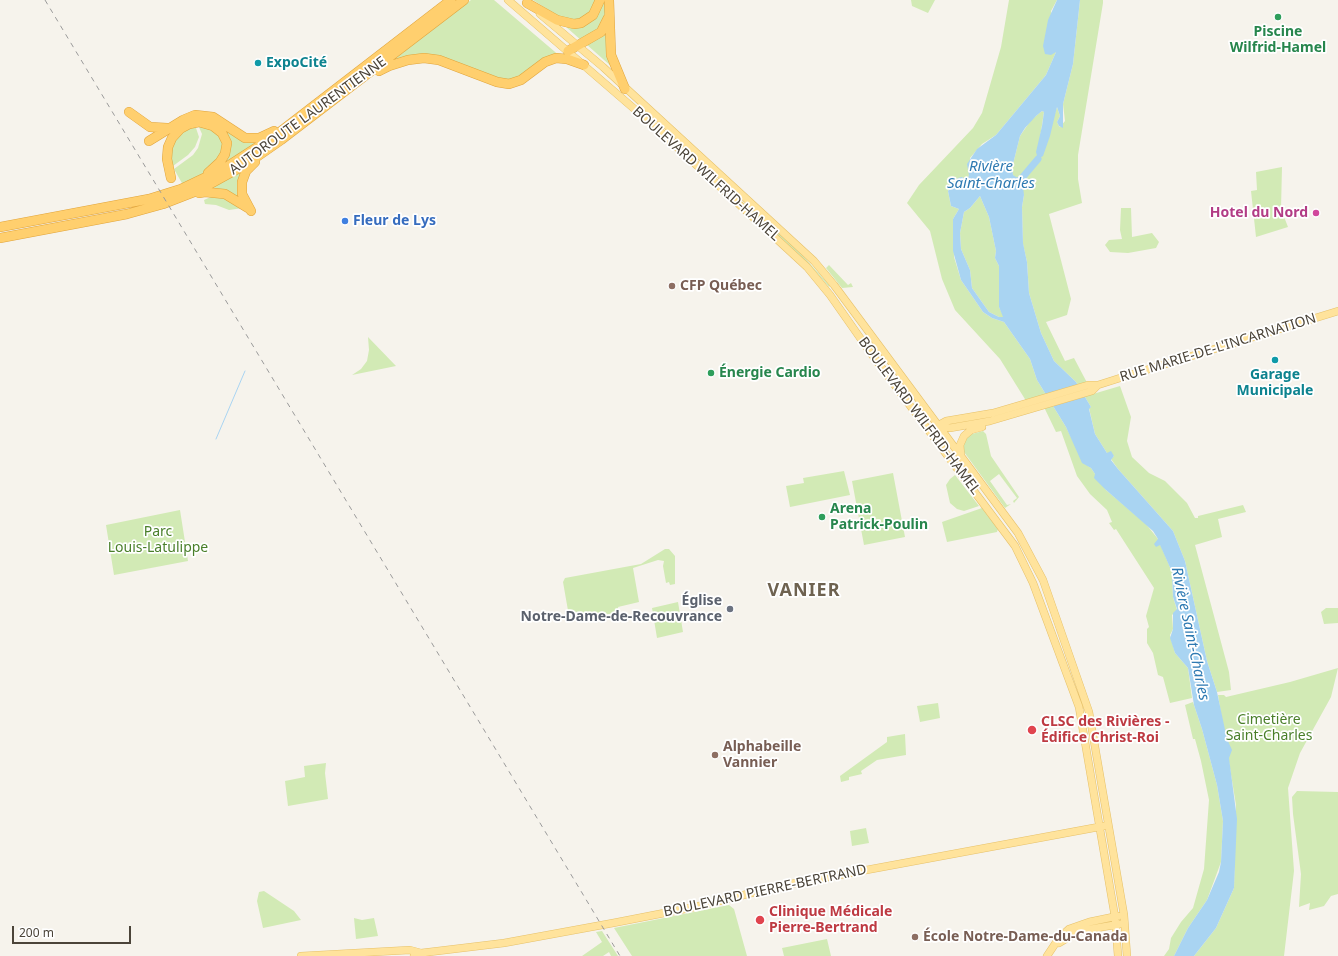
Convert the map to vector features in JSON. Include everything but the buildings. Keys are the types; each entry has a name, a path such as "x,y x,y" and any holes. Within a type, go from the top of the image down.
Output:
{"highway":[{"name":"AUTOROUTE LAURENTIENNE","path":"0,227 133,203 171,193 190,186 246,155 295,121 451,0"},
{"name":"AUTOROUTE LAURENTIENNE","path":"0,238 127,214 163,204 188,195 211,184 266,150 464,0"},
{"path":"526,1 557,20 574,24 581,23 593,14 600,0"},
{"path":"609,0 611,55 626,89"},
{"path":"568,51 601,32 610,15"},
{"path":"354,84 389,66 408,60 424,58 439,60 497,82 509,84 521,80 546,62 556,58 567,59 584,65"},
{"path":"129,112 150,127 169,128"},
{"path":"190,186 220,162 225,154 227,142 222,133 208,124 194,123 183,126 150,144 169,128 189,116 207,115 218,119 241,136 253,138 265,136 295,121"},
{"path":"171,178 167,159 168,147 172,138 183,126"},
{"path":"188,195 205,192 225,194 235,199 251,211 242,194 242,182 249,168 262,157 266,150"}],"main road":[{"name":"BOULEVARD WILFRID-HAMEL","path":"508,0 653,125 807,267 830,295 927,428 1008,535 1033,583 1079,707 1115,920 1118,956"},
{"name":"BOULEVARD WILFRID-HAMEL","path":"526,1 626,89 814,261 834,285 937,426 1018,532 1043,580 1089,712 1124,915 1127,956"},
{"name":"RUE MARIE-DE-L'INCARNATION","path":"937,426 950,428 990,421 1047,401 1338,311"},
{"name":"RUE MARIE-DE-L'INCARNATION","path":"927,428 937,426 946,421 993,413 1047,401"},
{"path":"961,457 960,445 964,436 990,421"},
{"name":"BOULEVARD PIERRE-BERTRAND","path":"301,956 410,950 417,954 504,943 688,908 780,886 1108,825"},
{"path":"1048,956 1062,940 1075,933 1115,920 1124,915"},
{"path":"1115,920 1125,923"}],"green space":[{"path":"471,0 494,0 561,57 525,76 508,81 447,60 392,61"},
{"path":"533,0 596,0 591,12 580,20 564,20"},
{"path":"602,0 607,0 603,26 582,41 565,26 576,27"},
{"path":"911,0 935,0 928,13 912,6"},
{"path":"1009,0 1057,0 1051,11 1056,52 1046,75 996,135 982,144 970,158 969,175 967,181 962,177 952,184 948,191 951,206 959,209 953,219 954,257 961,280 983,312 992,318 1004,322 1030,359 1037,380 1066,427 1084,463 1091,468 1106,490 1146,524 1158,539 1172,572 1173,597 1177,610 1172,615 1173,629 1170,635 1175,653 1188,668 1192,698 1170,703 1163,677 1158,675 1153,653 1147,643 1147,629 1149,627 1146,616 1154,588 1116,529 1114,530 1109,523 1112,522 1107,510 1090,494 1077,476 1061,431 1056,432 1043,405 1028,404 1000,359 955,310 942,279 930,231 907,203 919,185 973,128 982,113 1001,47"},
{"path":"1080,0 1103,0 1078,155 1078,179 1082,203 1049,214 1071,299 1067,315 1046,322 1065,361 1074,358 1093,394 1120,386 1131,417 1127,441 1132,457 1149,473 1165,481 1187,503 1195,518 1243,505 1246,512 1218,519 1222,537 1195,545 1229,672 1231,690 1217,692 1207,661 1185,561 1173,531 1118,469 1111,459 1114,456 1107,453 1095,434 1089,408 1091,407 1076,382 1054,361 1041,333 1029,293 1027,262 1023,244 1022,207 1024,195 1013,175 1012,168 1020,136 1031,120 1042,111 1044,112 1040,138 1054,116 1057,107 1060,116 1057,122 1060,127 1065,121 1063,104 1073,64"},
{"path":"605,29 612,67 586,44"},
{"path":"199,118 259,141 213,172 228,141"},
{"path":"195,125 199,137 195,147 188,155 173,166 169,153 177,135"},
{"path":"198,125 215,130 222,141 223,151 214,165 200,176 183,185 174,169 193,155 198,148 202,134"},
{"path":"248,166 242,199 210,189"},
{"path":"1282,167 1281,209 1288,227 1256,237 1251,191 1257,190 1256,172"},
{"path":"723,185 795,247 830,286 829,287 810,265"},
{"path":"215,195 232,199 243,208 229,210 216,205 205,204 204,200"},
{"path":"980,196 989,217 996,251 995,258 999,266 999,307 1004,317 999,317 989,312 972,288 970,270 961,249 960,233 964,212 970,208"},
{"path":"1121,208 1131,208 1132,237 1152,233 1159,242 1156,248 1128,253 1110,252 1105,245 1109,240 1122,239 1120,230"},
{"path":"829,265 848,285 851,283 853,287 842,288 826,268"},
{"path":"368,337 396,366 352,375 361,369 367,361 369,350"},
{"path":"983,431 986,434 991,456 1019,497 1014,503 1013,501 1017,498 999,474 990,481 1007,505 1011,504 1005,508 964,452 963,445 966,438 972,434"},
{"path":"844,471 850,495 790,507 786,486 804,483 803,478"},
{"path":"893,473 905,537 864,545 852,481"},
{"path":"955,475 979,506 964,511 957,509 950,503 946,485"},
{"path":"982,508 998,529 997,532 947,542 942,522"},
{"name":"Parc Louis-Latulippe","path":"180,510 188,561 114,575 106,525"},
{"path":"665,549 669,549 675,556 675,584 670,585 669,582 666,583 663,566 664,561 658,560 633,568 639,602 618,607 619,612 570,622 563,582 565,578 641,564"},
{"path":"678,602 683,632 657,638 652,608"},
{"path":"1326,608 1338,608 1338,623 1324,624 1321,612"},
{"name":"Cimetière Saint-Charles","path":"1338,668 1331,697 1300,753 1288,788 1294,871 1284,956 1194,956 1216,928 1234,888 1236,805 1218,695 1224,695 1226,697 1290,682"},
{"path":"1193,702 1217,785 1223,821 1221,862 1207,900 1188,928 1174,956 1164,956 1169,949 1171,938 1181,922 1193,908 1204,869 1209,800 1201,761 1195,739 1193,739 1185,705"},
{"path":"938,703 940,718 920,722 917,706"},
{"path":"905,734 906,755 877,760 861,771 862,774 849,777 849,780 841,782 840,776 887,742 887,737"},
{"path":"326,763 325,773 328,799 288,806 285,781 305,777 304,766"},
{"path":"1297,791 1338,792 1338,894 1331,896 1324,906 1309,910 1310,903 1299,907 1301,874 1292,797"},
{"path":"866,828 869,843 852,846 850,831"},
{"path":"264,891 294,911 301,920 263,928 257,901 259,892"},
{"path":"729,905 734,909 747,956 632,956 614,928"},
{"path":"354,918 362,920 374,918 378,936 356,939"},
{"path":"602,931 618,956 611,956 609,952 603,956 582,956 602,942 596,932"},
{"path":"827,939 831,956 784,956 782,948"}],"water":[{"name":"Rivière Saint-Charles","path":"1057,0 1080,0 1073,64 1063,104 1063,128 1059,126 1057,122 1060,116 1057,107 1050,136 1043,156 1038,159 1036,152 1042,126 1044,112 1042,111 1025,128 1020,136 1012,168 1013,175 1022,178 1024,195 1022,207 1023,243 1027,262 1029,293 1041,333 1054,361 1076,382 1091,407 1089,409 1095,434 1107,453 1111,451 1114,456 1111,460 1118,469 1173,531 1185,561 1207,661 1217,692 1227,739 1232,750 1229,758 1237,819 1234,888 1216,928 1194,956 1174,956 1188,928 1207,900 1219,872 1221,862 1223,821 1217,785 1194,705 1188,668 1175,653 1170,638 1173,629 1173,613 1177,609 1173,597 1172,572 1160,545 1156,547 1154,544 1158,539 1153,531 1106,490 1094,478 1095,474 1091,468 1082,463 1066,427 1037,380 1030,359 1004,322 992,318 983,312 961,280 953,251 953,219 959,209 951,206 948,191 958,178 962,177 967,181 969,175 967,164 977,149 996,135 1046,75 1056,52 1051,55 1045,54 1043,46 1048,20","holes":["980,196 989,217 996,251 995,258 999,266 999,307 1003,317 999,317 989,312 972,288 970,270 961,249 960,233 964,212 970,208"]}],"waterway":[{"path":"1022,178 1038,159"},
{"path":"216,439 245,371"}],"railway":[{"path":"45,0 620,956"}],"place":[{"name":"Piscine Wilfrid-Hamel","path":"1278,17"},
{"name":"ExpoCité","path":"258,63"},
{"name":"Hotel du Nord","path":"1316,213"},
{"name":"Fleur de Lys","path":"345,221"},
{"name":"CFP Québec","path":"672,286"},
{"name":"Garage Municipale","path":"1275,360"},
{"name":"Énergie Cardio","path":"711,373"},
{"name":"Arena Patrick-Poulin","path":"822,517"},
{"name":"Église Notre-Dame-de-Recouvrance","path":"730,609"},
{"name":"CLSC des Rivières - Édifice Christ-Roi","path":"1032,730"},
{"name":"Alphabeille Vannier","path":"715,755"},
{"name":"Clinique Médicale Pierre-Bertrand","path":"760,920"},
{"name":"École Notre-Dame-du-Canada","path":"915,937"}],"district":[{"name":"VANIER","path":"804,591"}]}
